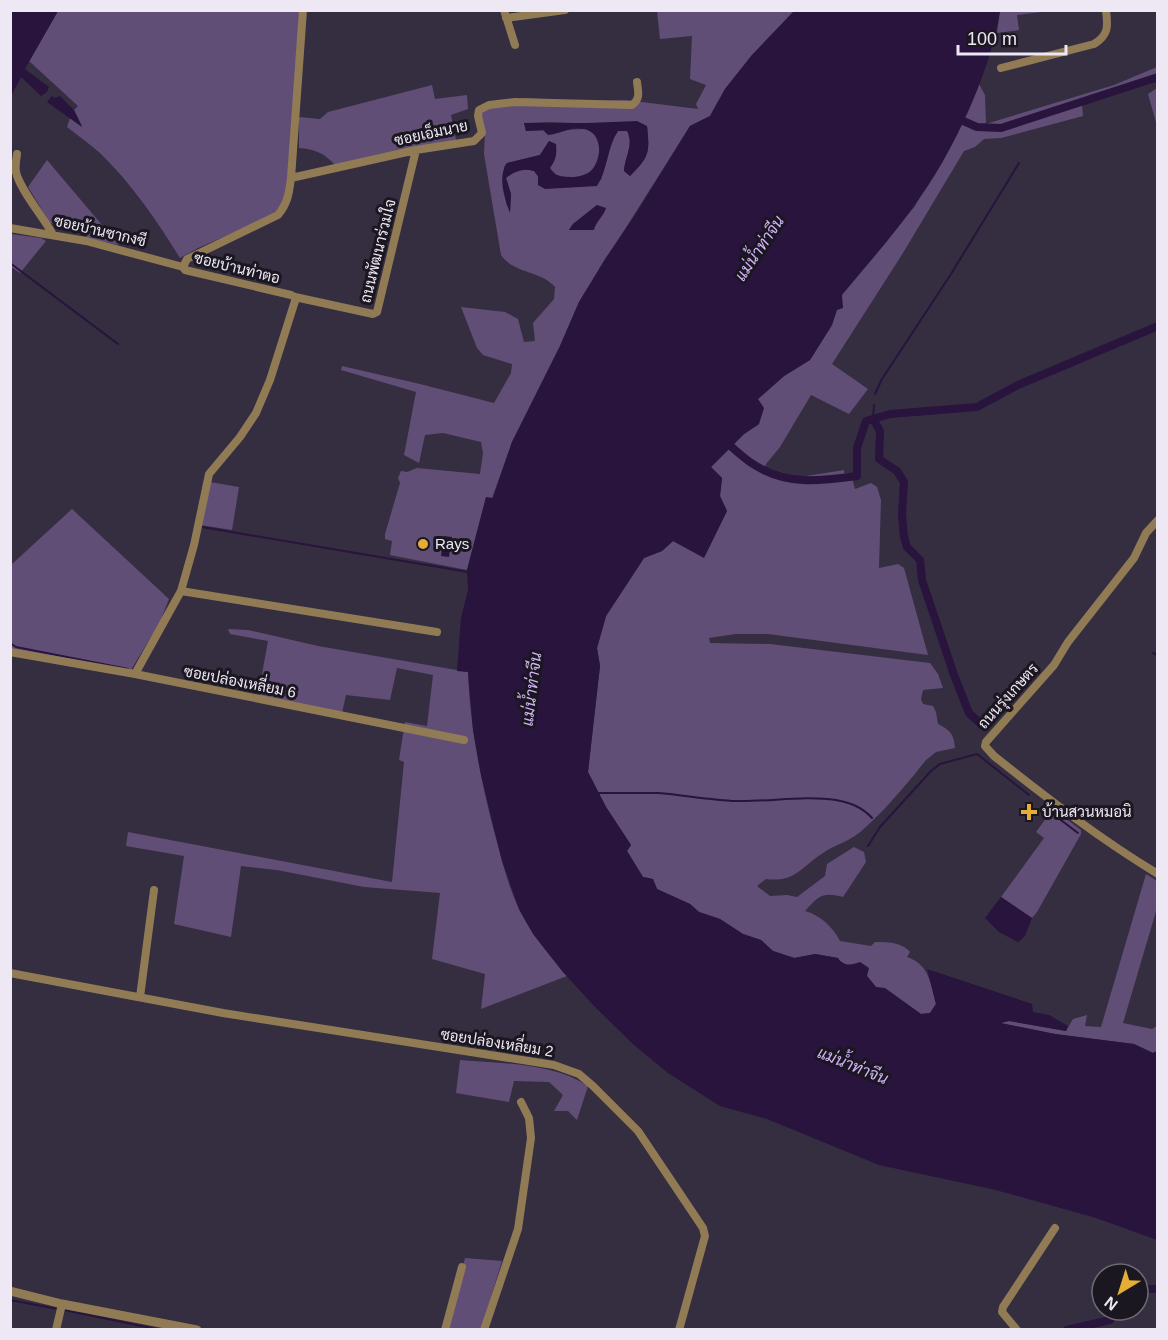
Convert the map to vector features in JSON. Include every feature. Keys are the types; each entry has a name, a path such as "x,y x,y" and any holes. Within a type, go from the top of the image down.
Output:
{"street":[{"name":"ซอยบ้านท่าตอ","path":"135,674 181,591 194,545 209,474 240,437 255,413 270,380 295,297 185,270 183,267 187,258 278,215 285,207 289,197 291,178 303,10"},
{"path":"515,45 505,14 566,10"},
{"path":"1001,68 1094,44 1107,32 1106,10"},
{"name":"ซอยเอ็มนาย","path":"291,178 416,150 474,141 482,133 479,110 489,105 515,102 632,105 639,97 638,82"},
{"name":"ถนนพัฒนาร่วมใจ","path":"295,297 373,314 377,312 416,150"},
{"path":"17,153 16,171 19,182 52,233"},
{"name":"ซอยบ้านซากงซี","path":"10,228 52,233 126,250 183,267"},
{"name":"ถนนรุ่งเกษตร","path":"1158,520 1146,533 1134,558 1068,642 1054,665 986,742 985,746 994,756 1061,808 1126,855 1158,874"},
{"path":"181,591 437,632"},
{"name":"ซอยปล่องเหลี่ยม 6","path":"10,652 135,674 464,740"},
{"path":"140,997 154,890"},
{"name":"ซอยปล่องเหลี่ยม 2","path":"10,972 224,1013 554,1065 579,1074 638,1131 703,1228 705,1236 679,1329"},
{"path":"484,1329 518,1229 531,1138 529,1118 521,1102"},
{"path":"1017,1329 1005,1318 1002,1307 1055,1228"},
{"path":"445,1329 462,1268"},
{"path":"10,1291 62,1304 197,1329"},
{"path":"56,1329 62,1304"}],"shaded area":[{"path":"1000,10 1050,11 1017,15 1019,30 997,33"},
{"path":"58,11 300,11 286,201 279,211 180,258 123,177 100,153 67,127 70,118 82,126 74,110 78,106 29,61"},
{"path":"657,11 794,11 752,55 725,89 710,116 690,126 579,302 560,346 512,442 492,498 486,498 467,570 390,555 392,541 385,539 385,534 400,483 398,478 401,471 407,472 417,468 480,474 483,453 481,442 443,433 425,435 419,463 404,455 416,392 341,370 342,366 494,403 511,373 512,364 483,355 477,348 461,307 505,312 518,319 524,342 535,341 533,323 554,299 555,287 549,282 513,266 501,255 484,154 485,129 476,109 526,98 581,101 626,100 698,109 696,104 706,85 690,79 692,36 660,39","holes":["524,123 647,126 647,154 630,176 624,171 630,146 630,135 628,130 618,131 612,140 601,180 538,176 530,170 516,172 506,178 511,194 510,211 506,203 504,167 507,163 540,155 549,141 550,168 556,175 573,177 585,175 592,170 597,161 599,141 586,129 526,131","597,205 604,213 600,217 584,228 569,230 573,224"]},
{"path":"1157,67 1157,80 1082,105 1083,116 1001,138 984,139 975,147 964,151 903,253 832,364 868,389 849,414 811,395 780,447 766,464 765,467 786,475 800,477 844,470 844,473 851,474 855,489 871,483 877,487 881,500 879,568 898,564 904,568 928,655 768,634 736,634 709,638 710,643 770,644 930,663 938,674 943,688 923,690 921,699 923,704 933,706 938,724 951,733 955,748 936,752 926,760 886,808 855,836 827,850 797,873 784,879 766,879 757,886 770,896 797,897 825,876 827,864 854,847 864,852 866,862 843,897 822,896 805,911 825,922 840,941 871,946 875,942 898,944 907,949 910,952 907,957 920,964 925,970 936,1004 930,1013 921,1014 885,989 876,987 867,976 838,958 815,954 795,958 773,951 761,940 743,934 720,919 699,912 690,904 657,889 653,879 643,877 627,851 631,845 606,807 588,772 600,666 597,648 606,616 644,558 662,551 673,541 704,557 727,511 720,496 722,478 711,467 744,434 759,424 758,399 784,376 810,360 832,325 841,295 915,206 979,84 985,95 986,124 1114,85"},
{"path":"432,85 435,99 467,95 468,109 451,115 456,140 335,165 319,152 299,148 299,117 320,119 328,112"},
{"path":"1158,88 1157,126 1148,94"},
{"path":"47,160 119,245 86,238 87,230 50,223 28,187"},
{"path":"11,234 41,238 46,241 20,273 11,267"},
{"path":"210,482 239,487 232,530 200,525"},
{"path":"72,509 169,599 160,622 131,670 11,649 11,565"},
{"path":"228,629 248,630 318,646 468,672 471,713 481,775 508,882 529,927 567,976 481,1009 485,974 432,959 440,893 364,887 277,870 241,866 231,937 174,924 184,856 126,846 128,832 392,882 404,762 399,760 405,722 427,726 433,675 397,668 390,700 346,695 342,713 261,697 259,690 268,641 230,634"},
{"path":"1053,809 1081,830 1081,834 1032,918 1001,897 1044,838 1036,832"},
{"path":"1146,874 1157,881 1157,908 1123,1023 1152,1029 1157,1026 1157,1051 1153,1053 1134,1044 1055,1034 999,1023 1009,1021 1066,1031 1073,1019 1087,1015 1085,1026 1101,1027"},
{"path":"460,1060 543,1068 574,1078 588,1086 577,1120 568,1111 554,1111 563,1095 549,1082 514,1081 509,1102 456,1093"},
{"path":"465,1258 502,1261 481,1329 447,1330"}],"water":[{"path":"11,10 58,11 25,69 49,87 47,92 41,96 21,77 11,96"},
{"name":"แม่น้ำท่าจีน","path":"794,11 1000,11 988,61 978,87 955,138 928,186 897,229 842,295 843,308 837,310 832,325 810,360 784,376 758,399 764,408 759,424 744,434 711,467 722,478 720,496 727,511 704,558 673,541 662,551 644,558 606,616 597,648 600,666 588,772 606,807 631,845 627,851 643,877 653,879 657,889 690,904 699,912 720,919 743,934 761,940 773,951 794,958 815,954 838,958 845,964 860,962 869,968 867,976 876,987 885,988 921,1014 930,1013 936,1004 927,969 1032,1004 1033,1012 1049,1015 1068,1026 1066,1031 1009,1021 1001,1023 1055,1034 1134,1044 1153,1053 1157,1051 1157,1240 1096,1218 996,1190 879,1165 767,1119 720,1106 668,1073 634,1045 562,971 533,934 519,909 502,861 481,775 473,730 468,672 457,671 461,618 468,590 467,570 486,497 493,498 512,442 560,346 579,302 605,259 690,126 710,116 725,89 752,55"},
{"path":"52,96 55,98 60,96 74,110 82,127 47,102"},
{"path":"637,121 647,126 648,149 645,159 630,176 624,171 629,136 627,131 618,131 597,186 545,189 538,185 538,176 534,171 519,171 506,178 511,194 510,213 502,181 507,163 540,155 549,141 556,144 555,160 550,168 556,175 572,177 588,173 597,163 599,156 598,142 591,131 575,129 548,135 543,130 526,131 524,123"},
{"path":"597,205 606,208 594,230 569,230 573,224"},
{"path":"444,536 452,537 449,557 441,556"},
{"path":"1001,897 1032,918 1025,936 1018,942 999,932 985,918"}],"waterway":[{"path":"954,117 977,127 1001,128 1158,77"},
{"path":"875,394 882,379 951,274 1019,163"},
{"path":"10,263 118,344"},
{"path":"724,441 753,464 778,476 804,480 857,476 857,448 866,421 890,414 977,407 1018,385 1158,326"},
{"path":"873,419 874,405"},
{"path":"873,419 880,431 879,459 897,471 904,482 902,514 907,547 920,560 922,580 969,713 983,726"},
{"path":"202,527 468,572"},
{"path":"10,643 16,647 128,669"},
{"path":"1153,653 1158,655"},
{"path":"868,846 880,827 940,764 977,754 1029,795"},
{"path":"599,793 658,793 736,801 799,798 836,800 860,808 872,818"},
{"path":"1049,811 1078,833"},
{"path":"1150,1289 1158,1289"},
{"path":"10,1300 58,1309"},
{"path":"64,1310 161,1330"},
{"path":"1067,1330 1101,1322"}],"place":[{"name":"Rays","path":"423,544"},
{"name":"บ้านสวนหมอนิ","path":"1029,812"}]}
